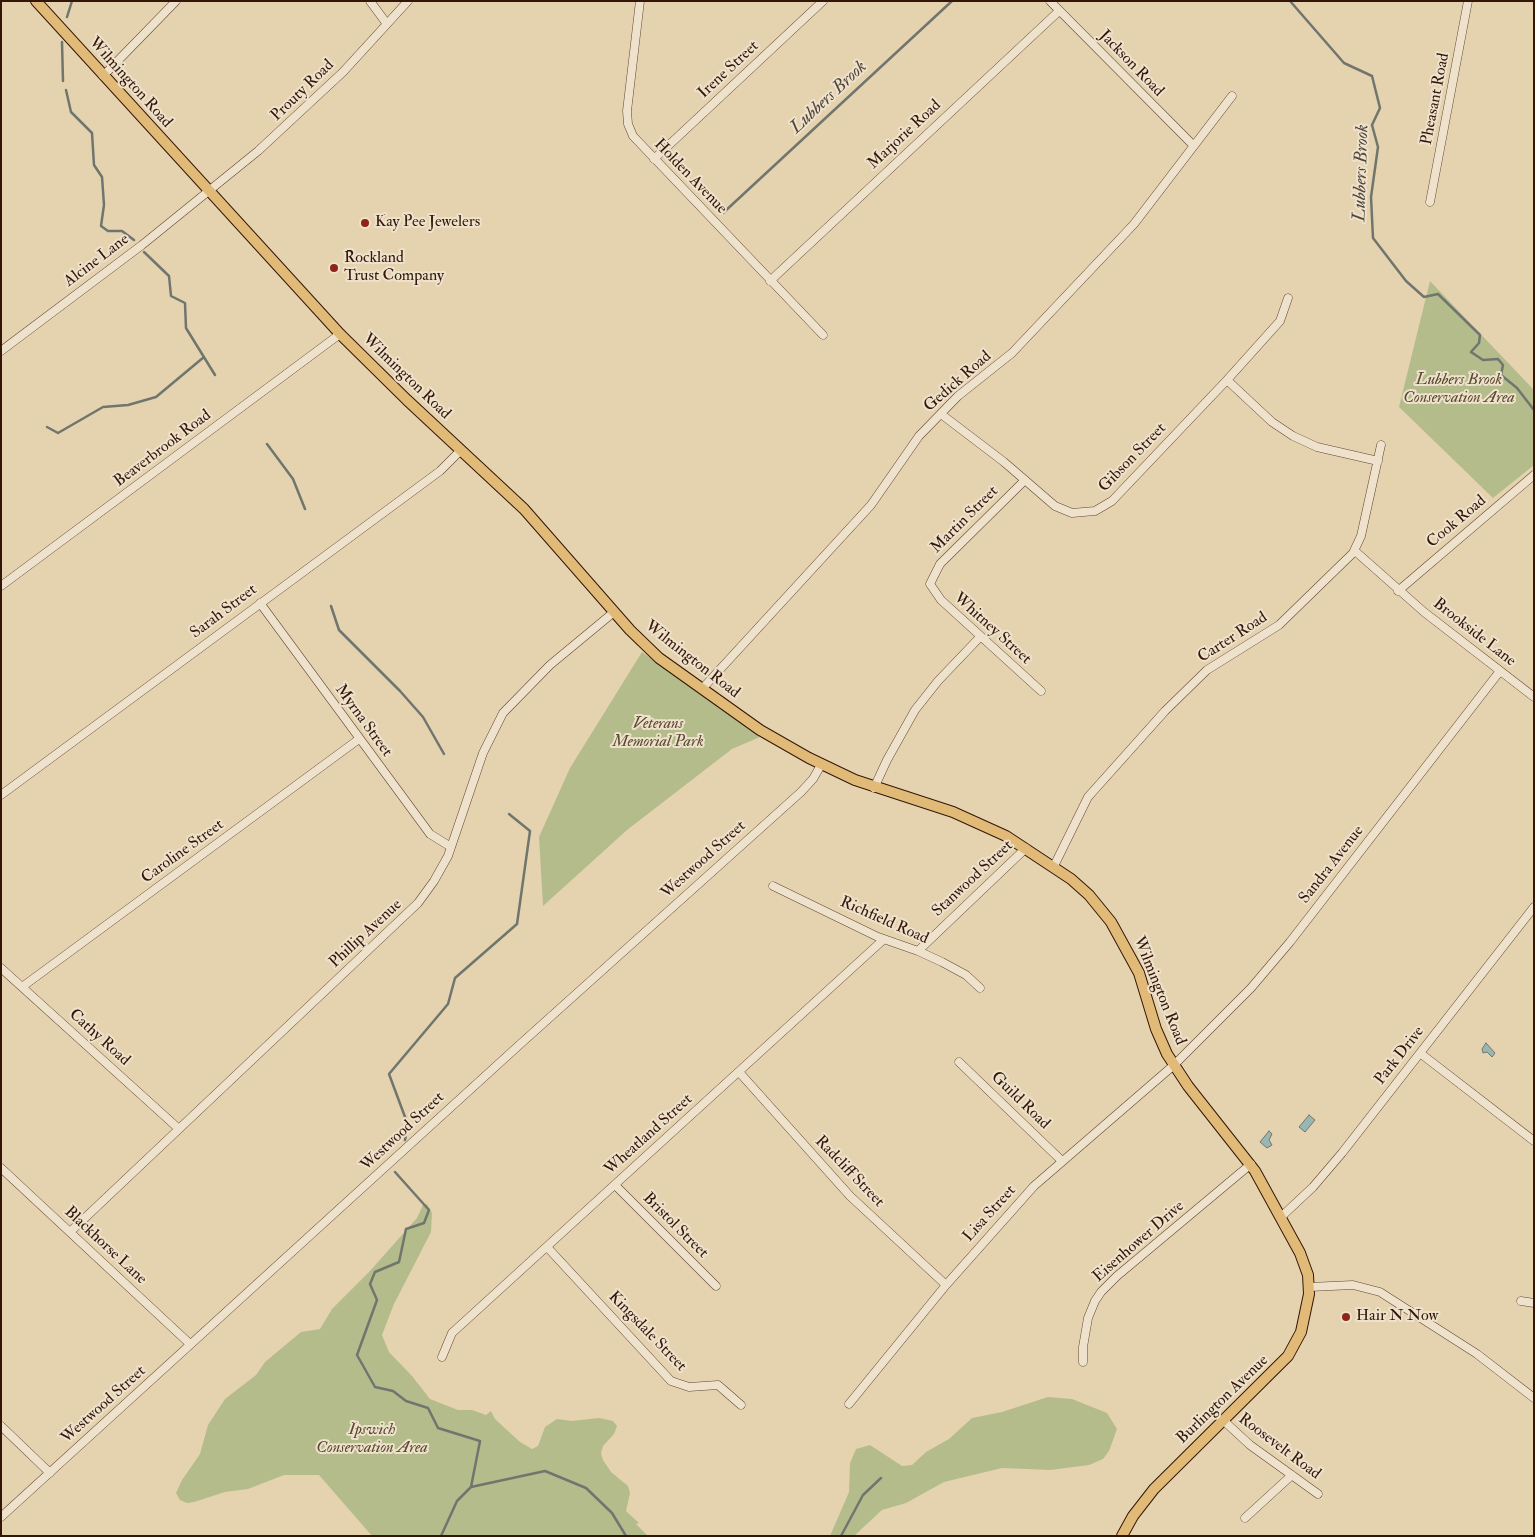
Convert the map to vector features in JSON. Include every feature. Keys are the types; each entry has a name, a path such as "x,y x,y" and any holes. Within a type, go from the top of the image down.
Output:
{"main road":[{"name":"Wilmington Road","path":"36,1 340,334 535,520 614,612 652,651 765,734 821,765 874,788 965,817 989,827 1054,866 1089,895 1122,938 1139,973 1159,1038 1174,1065 1188,1086 1250,1164 1281,1217 1306,1269"},
{"name":"Burlington Avenue","path":"1122,1536 1137,1509 1154,1489 1273,1373 1292,1350 1305,1320 1309,1287 1306,1269"}],"street":[{"path":"103,76 176,1"},
{"path":"370,1 388,24"},
{"name":"Prouty Road","path":"209,191 297,117 408,1"},
{"name":"Holden Avenue","path":"640,1 628,120 633,136 822,335"},
{"name":"Irene Street","path":"654,159 823,1"},
{"name":"Jackson Road","path":"1050,1 1193,146"},
{"name":"Pheasant Road","path":"1430,202 1468,1"},
{"name":"Marjorie Road","path":"770,280 1059,10"},
{"name":"Gedick Road","path":"702,689 871,505 904,455 941,414 973,384 1012,353 1134,224 1232,96"},
{"name":"Alcine Lane","path":"1,350 209,191"},
{"name":"Gibson Street","path":"941,414 1026,480 1050,502 1068,512 1089,513 1106,506 1227,380 1280,321 1288,298"},
{"name":"Beaverbrook Road","path":"1,586 340,334"},
{"path":"1227,380 1272,422 1299,440 1329,451 1378,461"},
{"name":"Carter Road","path":"1054,866 1088,797 1165,711 1210,668 1280,624 1355,551 1362,536 1381,445"},
{"name":"Sarah Street","path":"1,795 440,471 461,450"},
{"name":"Cook Road","path":"1398,591 1534,475"},
{"name":"Martin Street","path":"930,584 940,564 1026,480"},
{"name":"Brookside Lane","path":"1355,551 1398,591 1534,697"},
{"name":"Whitney Street","path":"930,584 941,600 1041,691"},
{"name":"Myrna Street","path":"260,603 431,836 451,847"},
{"name":"Phillip Avenue","path":"70,1232 418,903 439,873 451,847 483,753 503,713 550,665 614,612"},
{"path":"874,788 887,760 915,710 938,681 980,637"},
{"name":"Sandra Avenue","path":"1174,1065 1230,1010 1271,965 1500,671"},
{"name":"Caroline Street","path":"22,987 360,739"},
{"name":"Westwood Street","path":"1,1517 524,1040 800,792 813,779 821,765"},
{"name":"Stanwood Street","path":"918,951 1026,848"},
{"name":"Richfield Road","path":"772,886 883,940 918,951 964,974 980,988"},
{"name":"Park Drive","path":"1281,1217 1298,1203 1324,1176 1534,906"},
{"name":"Wheatland Street","path":"442,1357 452,1333 883,940"},
{"name":"Cathy Road","path":"1,968 179,1129"},
{"path":"1420,1054 1532,1136"},
{"name":"Guild Road","path":"959,1062 1062,1161"},
{"name":"Lisa Street","path":"849,1404 946,1285 1026,1195 1062,1161 1174,1065"},
{"name":"Radcliff Street","path":"739,1072 844,1189 946,1285"},
{"name":"Eisenhower Drive","path":"1083,1362 1083,1347 1088,1318 1092,1306 1101,1292 1117,1276 1250,1164"},
{"name":"Blackhorse Lane","path":"1,1168 190,1344"},
{"name":"Bristol Street","path":"615,1185 716,1286"},
{"name":"Kingsdale Street","path":"547,1247 671,1381 689,1387 718,1385 741,1405"},
{"path":"1309,1287 1353,1285 1380,1292 1477,1354 1534,1398"},
{"path":"1522,1302 1534,1303"},
{"name":"Roosevelt Road","path":"1224,1421 1250,1445 1318,1494"},
{"path":"1,1426 50,1473"},
{"path":"1245,1518 1292,1476"}],"green space":[{"name":"Lubbers Brook Conservation Area","path":"1430,281 1534,390 1534,465 1493,498 1399,407"},
{"name":"Veterans Memorial Park","path":"642,652 760,737 732,749 627,830 543,906 539,837 570,768"},
{"name":"Ipswich Conservation Area","path":"427,1204 432,1213 431,1232 394,1304 382,1335 389,1352 412,1376 430,1399 458,1410 472,1410 486,1415 491,1411 495,1419 520,1442 532,1449 538,1446 545,1427 557,1419 572,1421 599,1418 613,1421 617,1426 614,1434 603,1446 601,1453 603,1460 611,1472 628,1486 630,1493 626,1511 639,1523 636,1524 648,1536 372,1536 319,1475 284,1475 248,1489 225,1492 194,1502 187,1503 180,1500 176,1493 182,1480 200,1454 208,1425 225,1399 256,1375 265,1362 301,1332 320,1329 332,1309 369,1272 417,1218 423,1205"},
{"path":"1048,1397 1072,1399 1107,1413 1117,1429 1109,1451 1103,1459 1089,1465 1050,1470 1002,1468 944,1482 906,1503 882,1510 854,1536 830,1536 849,1492 850,1463 856,1449 870,1445 902,1466 912,1465 926,1452 949,1439 972,1418 1002,1412"}],"water":[{"path":"1486,1043 1495,1053 1492,1057 1487,1052 1483,1053 1482,1049"},
{"path":"1309,1115 1315,1120 1305,1132 1299,1127"},
{"path":"1269,1131 1272,1134 1269,1140 1272,1145 1267,1148 1260,1142"}],"waterway":[{"path":"67,17 72,1"},
{"name":"Lubbers Brook","path":"723,213 952,1"},
{"name":"Lubbers Brook","path":"1290,1 1344,63 1372,76 1380,108 1372,125 1378,147 1371,197 1373,238 1406,281 1424,297 1438,294 1480,335 1479,343 1471,352 1483,360 1498,359 1503,365 1501,375 1517,388 1534,410"},
{"path":"62,42 63,81"},
{"path":"66,90 71,112 92,133 94,165 102,177 104,205 101,226 108,231 122,231 134,240"},
{"path":"144,252 169,276 171,296 185,303 186,328 215,375"},
{"path":"47,427 58,433 103,407 128,405 156,397 204,357"},
{"path":"267,444 293,479 305,509"},
{"path":"331,606 339,630 400,691 423,717 444,754"},
{"path":"405,1140 408,1125 389,1074 448,1004 455,978 517,924 530,831 509,814"},
{"path":"395,1172 429,1210 424,1223 406,1229 399,1262 375,1272 370,1284 377,1300 357,1355 375,1387 393,1391 406,1401 428,1408 438,1428 480,1441 471,1487"},
{"path":"441,1536 457,1501 471,1487 545,1471 586,1488 612,1513 626,1536"},
{"path":"841,1536 863,1495 881,1478"}],"place":[{"name":"Kay Pee Jewelers","path":"365,223"},
{"name":"Rockland Trust Company","path":"334,268"},
{"name":"Hair N Now","path":"1346,1317"}]}
